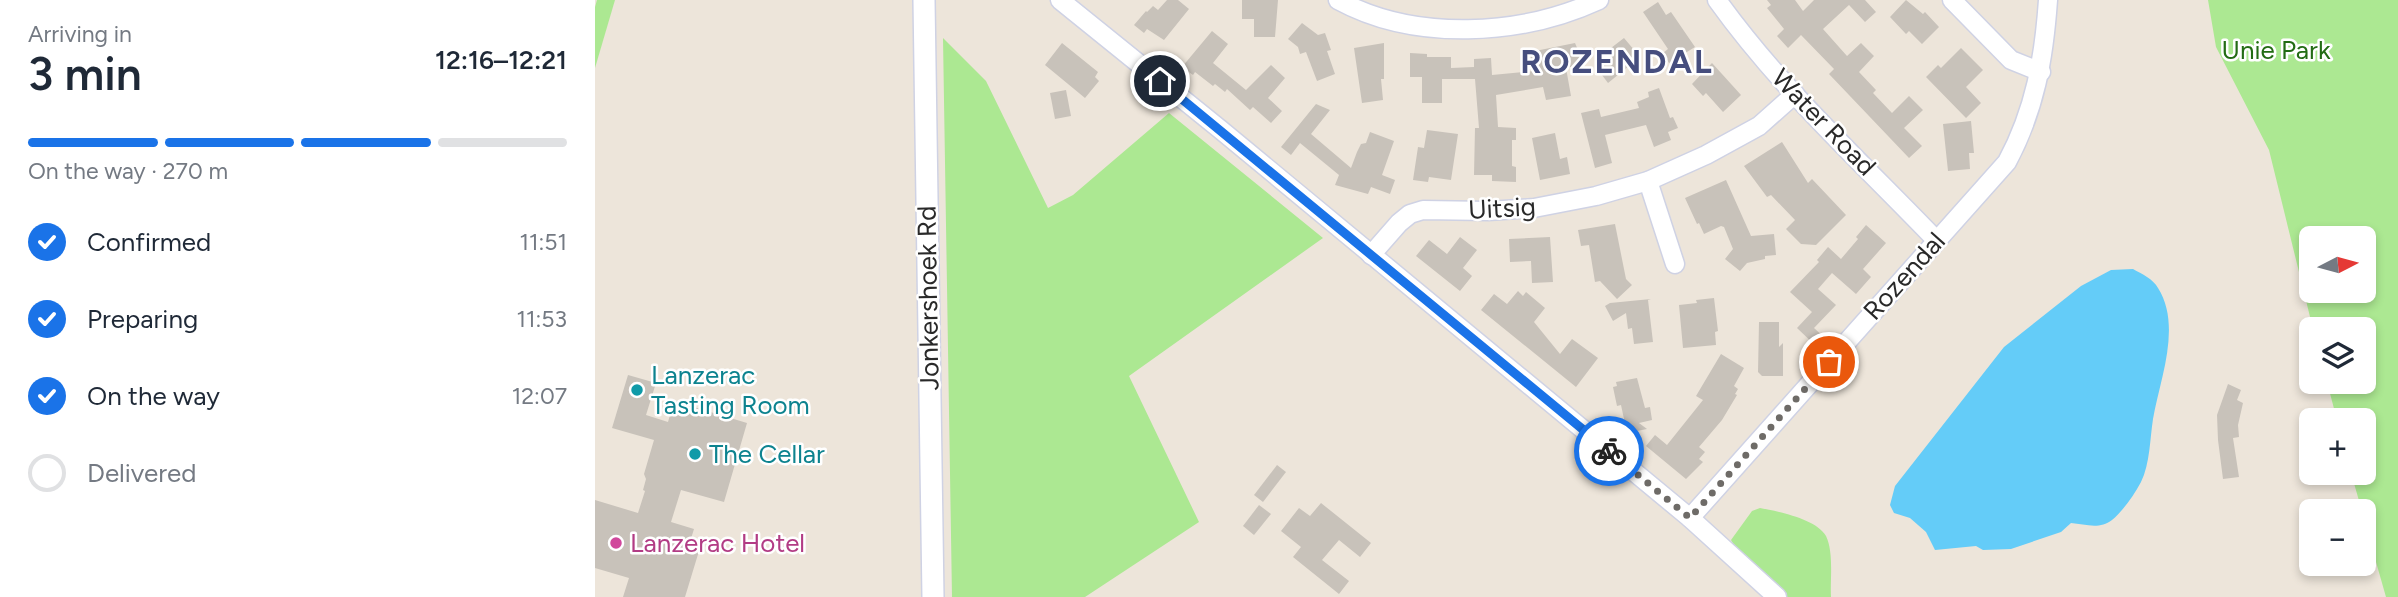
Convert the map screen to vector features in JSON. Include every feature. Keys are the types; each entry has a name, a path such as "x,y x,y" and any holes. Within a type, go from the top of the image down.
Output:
{"street":[{"name":"Jonkershoek Rd","path":"923,0 933,597"},
{"path":"1060,0 1690,518 1777,597"},
{"path":"1338,0 1358,10 1405,22 1467,29 1526,23 1583,8 1599,0"},
{"name":"Water Road","path":"1717,0 1741,34 1795,94 1936,240"},
{"path":"1952,0 2011,60 2041,72"},
{"name":"Rozendal","path":"1690,518 2007,162 2027,121 2041,72 2048,0"},
{"name":"Uitsig","path":"1371,254 1404,218 1423,210 1488,211 1534,208 1596,196 1648,181 1706,155 1759,126 1795,94"},
{"path":"1648,181 1675,264"}],"green space":[{"path":"597,0 615,0 595,68 595,7"},
{"name":"Unie Park","path":"2208,0 2398,0 2398,597 2386,597 2376,562 2376,499 2359,499 2354,485 2376,485 2376,408 2334,408 2330,394 2376,394 2376,317 2310,317 2307,303 2377,303 2377,226 2299,226 2299,272 2269,150 2216,47"},
{"path":"943,38 986,81 1048,208 1073,195 1169,113 1323,238 1129,376 1199,522 1085,597 952,597"},
{"path":"1760,508 1806,520 1826,536 1830,550 1831,597 1784,597 1738,552 1731,540 1752,511"}],"water":[{"path":"2133,269 2150,279 2158,288 2165,303 2169,336 2146,467 2132,497 2116,516 2102,525 2071,523 2061,532 2011,549 1983,550 1976,546 1935,550 1926,532 1910,518 1894,513 1890,505 1895,486 2004,347 2081,286 2111,270"}],"building":[{"path":"1167,0 1178,0 1189,9 1164,40 1147,29 1144,33 1134,25 1146,11 1153,6 1158,10"},
{"path":"1242,0 1278,0 1275,37 1254,37 1254,19 1242,19"},
{"path":"1767,0 1795,0 1803,11 1814,0 1865,0 1876,12 1865,22 1849,5 1823,29 1847,56 1861,43 1874,56 1859,72 1876,90 1873,93 1892,113 1909,96 1923,110 1904,128 1922,146 1909,158 1829,74 1834,69 1801,35 1788,48 1777,36 1784,29 1767,8 1771,5"},
{"path":"1906,0 1923,14 1925,12 1939,27 1922,44 1909,31 1906,34 1890,17"},
{"path":"1658,2 1666,15 1671,12 1695,47 1669,63 1663,53 1668,49 1643,12"},
{"path":"1302,23 1318,35 1325,33 1331,50 1327,51 1335,74 1317,81 1306,52 1300,54 1298,47 1288,39"},
{"path":"1212,31 1228,44 1213,63 1246,90 1271,65 1285,78 1268,98 1282,111 1271,123 1253,107 1250,110 1227,89 1225,92 1195,72 1193,75 1182,67"},
{"path":"1624,38 1640,57 1608,83 1596,67 1614,52 1611,48"},
{"path":"1062,43 1098,72 1095,77 1099,81 1085,98 1045,65"},
{"path":"1384,43 1384,79 1381,79 1383,100 1362,103 1354,48"},
{"path":"1575,43 1584,64 1566,68 1571,96 1546,100 1543,87 1496,95 1498,127 1516,128 1516,140 1512,140 1512,166 1516,167 1516,182 1492,181 1492,175 1474,175 1475,128 1479,128 1475,79 1442,79 1442,103 1422,103 1422,77 1410,77 1410,53 1427,54 1427,57 1451,57 1451,68 1474,67 1474,59 1491,58 1492,75 1534,71 1530,52"},
{"path":"1961,48 1983,70 1966,87 1981,103 1966,118 1926,77 1938,65 1941,68"},
{"path":"1712,63 1741,95 1723,112 1706,93 1703,96 1692,84"},
{"path":"1659,88 1670,118 1673,117 1678,128 1668,132 1671,140 1654,147 1646,125 1605,135 1612,163 1595,168 1581,113 1599,109 1601,117 1639,108 1637,102 1649,97 1648,92"},
{"path":"1066,90 1071,116 1055,119 1050,93"},
{"path":"1316,104 1330,110 1311,134 1351,168 1361,144 1366,143 1370,132 1394,141 1382,175 1395,180 1390,194 1371,187 1368,194 1335,185 1339,175 1300,143 1291,155 1281,147"},
{"path":"1971,121 1974,153 1969,153 1970,169 1948,171 1943,124"},
{"path":"1427,130 1458,134 1451,180 1429,177 1428,182 1413,180 1418,147 1424,148"},
{"path":"1555,133 1560,159 1567,157 1570,174 1540,180 1532,138"},
{"path":"1782,142 1808,183 1812,179 1846,215 1816,245 1801,244 1786,229 1795,220 1771,195 1767,197 1744,166"},
{"path":"1726,180 1751,236 1774,234 1776,255 1747,263 1740,271 1725,259 1733,249 1724,227 1704,234 1685,198"},
{"path":"1615,224 1626,279 1632,285 1617,299 1600,281 1595,282 1589,245 1581,246 1578,230"},
{"path":"1866,225 1886,243 1863,269 1871,277 1856,294 1832,273 1818,289 1836,305 1814,328 1826,339 1818,348 1797,328 1812,312 1790,292 1819,262 1817,260 1828,247 1841,259"},
{"path":"1460,237 1477,250 1463,268 1472,276 1460,291 1416,256 1429,240 1447,254"},
{"path":"1550,237 1553,282 1532,283 1531,261 1510,262 1509,239"},
{"path":"1518,291 1523,296 1526,292 1545,308 1534,322 1560,354 1572,339 1598,358 1576,387 1481,310 1494,294 1507,304"},
{"path":"1714,298 1718,331 1715,332 1716,345 1683,348 1679,305"},
{"path":"1651,299 1648,300 1653,342 1634,344 1626,313 1613,321 1605,306 1610,303"},
{"path":"1759,322 1779,322 1779,347 1783,343 1783,376 1762,376 1758,372"},
{"path":"1721,354 1744,368 1734,386 1738,389 1735,394 1737,395 1722,420 1699,447 1705,452 1699,459 1703,462 1686,479 1646,446 1655,435 1667,445 1703,400 1696,396"},
{"path":"628,375 656,383 646,415 668,422 674,401 747,423 724,502 681,490 671,522 694,529 688,548 699,551 685,597 623,597 629,578 595,568 595,500 638,513 645,491 644,474 654,440 612,428"},
{"path":"1637,378 1645,408 1650,407 1652,420 1639,423 1647,429 1627,433 1621,405 1617,406 1613,387 1617,386 1616,382"},
{"path":"2228,384 2241,390 2237,400 2243,403 2238,425 2239,437 2233,438 2239,477 2223,479 2217,415"},
{"path":"1277,465 1286,472 1263,502 1254,495"},
{"path":"1321,503 1371,543 1360,557 1339,540 1322,560 1349,581 1339,594 1293,557 1301,547 1281,531 1299,508 1310,516"},
{"path":"1259,505 1271,514 1254,535 1243,526"}],"way so far":[{"path":"1609,451 1690,518 1829,362"}],"place":[{"name":"Lanzerac Tasting Room","path":"637,390"},
{"name":"The Cellar","path":"695,454"},
{"name":"Lanzerac Hotel","path":"616,543"}],"district":[{"name":"ROZENDAL","path":"1617,61"}],"route":[{"path":"1160,81 1609,451"}]}
